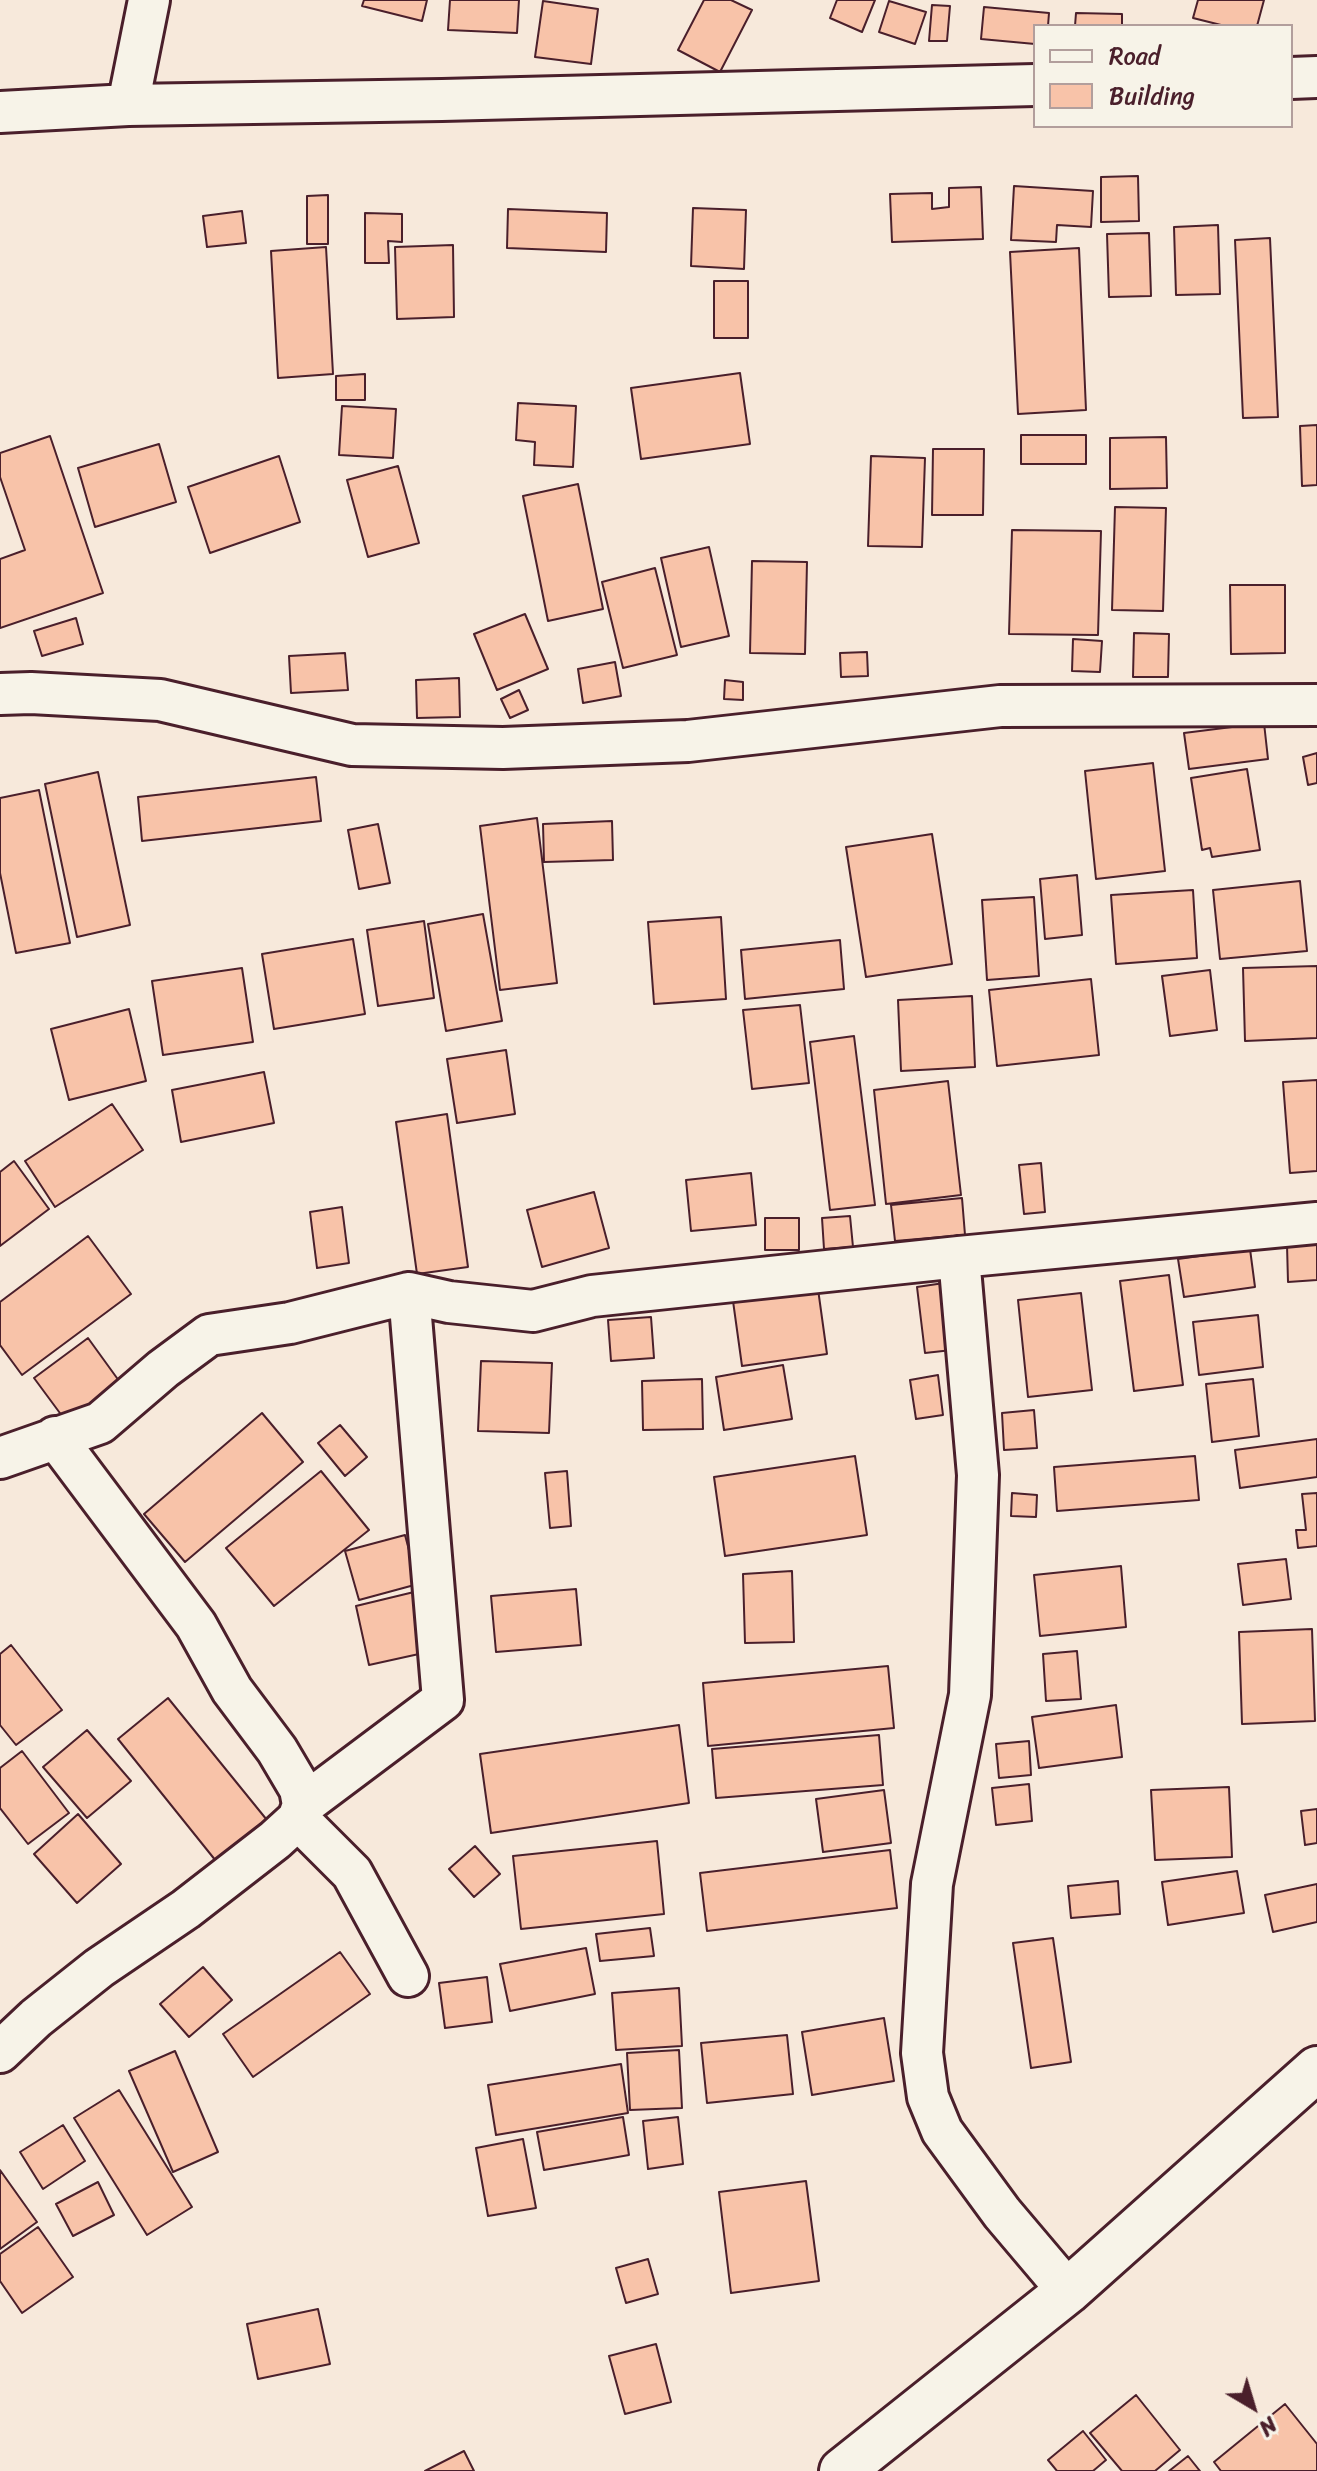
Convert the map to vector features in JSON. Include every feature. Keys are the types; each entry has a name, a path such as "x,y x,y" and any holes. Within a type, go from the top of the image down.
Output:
{"street":[{"path":"128,105 149,0"},
{"path":"1293,78 1317,77"},
{"path":"0,112 128,105 1033,85"},
{"path":"0,694 160,700 352,745 503,748 688,741 1000,706 1317,705"},
{"path":"0,1458 100,1423 163,1369 209,1335 290,1323 409,1293 449,1302 533,1311 592,1296 1317,1223"},
{"path":"959,1257 978,1475 970,1695 932,1884 922,2053 928,2097 942,2131 1002,2213 1068,2291"},
{"path":"0,2052 67,1993 186,1909 301,1812 443,1700 409,1293"},
{"path":"55,1437 196,1625 232,1690 300,1789 301,1812 352,1873 408,1976"},
{"path":"842,2471 1068,2291 1317,2069"}],"building":[{"path":"364,0 427,0 422,21 362,6"},
{"path":"450,0 519,0 517,33 448,30"},
{"path":"704,0 731,0 752,10 720,72 678,50"},
{"path":"837,0 875,0 862,32 830,18"},
{"path":"1198,0 1264,0 1258,24 1217,24 1193,18"},
{"path":"543,1 598,9 591,64 535,57"},
{"path":"889,1 926,12 915,44 879,32"},
{"path":"932,5 950,6 947,41 929,41"},
{"path":"984,7 1049,13 1048,24 1033,24 1033,44 981,39"},
{"path":"1076,13 1122,14 1122,24 1075,24"},
{"path":"1138,176 1139,221 1101,222 1101,177"},
{"path":"1014,186 1093,191 1091,227 1057,225 1056,242 1011,240"},
{"path":"981,187 983,239 892,242 890,194 932,193 932,209 949,207 949,188"},
{"path":"328,195 328,244 307,244 307,196"},
{"path":"693,208 746,210 744,269 691,266"},
{"path":"508,209 607,213 606,252 507,248"},
{"path":"242,211 246,243 207,247 203,216"},
{"path":"365,213 402,214 402,242 388,241 389,263 365,263"},
{"path":"1218,225 1220,294 1176,295 1174,227"},
{"path":"1149,233 1151,296 1109,297 1107,234"},
{"path":"1270,238 1278,417 1243,418 1235,240"},
{"path":"453,245 454,317 397,319 395,247"},
{"path":"326,247 333,374 278,378 271,251"},
{"path":"1079,248 1086,410 1018,414 1010,252"},
{"path":"714,281 748,281 748,338 714,338"},
{"path":"740,373 750,444 641,459 631,388"},
{"path":"365,374 365,400 336,400 336,376"},
{"path":"518,403 576,406 573,467 534,465 535,442 516,440"},
{"path":"342,406 396,409 393,458 339,455"},
{"path":"1317,425 1317,485 1302,486 1300,426"},
{"path":"1021,435 1086,435 1086,464 1021,464"},
{"path":"50,436 103,593 0,628 0,559 25,550 0,477 0,453"},
{"path":"1166,437 1167,488 1110,489 1110,438"},
{"path":"159,444 176,502 95,527 78,468"},
{"path":"933,449 984,449 983,515 932,515"},
{"path":"279,456 300,522 210,553 188,487"},
{"path":"871,456 925,458 922,547 868,546"},
{"path":"398,466 419,543 368,557 347,480"},
{"path":"578,484 603,609 548,621 523,496"},
{"path":"1115,507 1166,508 1163,611 1112,610"},
{"path":"1012,530 1101,531 1098,635 1009,634"},
{"path":"709,547 729,636 681,647 661,558"},
{"path":"752,561 807,562 805,654 750,653"},
{"path":"655,568 677,655 623,668 602,582"},
{"path":"1230,585 1285,585 1285,653 1231,654"},
{"path":"525,614 548,669 497,690 474,634"},
{"path":"76,618 83,644 42,656 34,631"},
{"path":"1134,633 1169,634 1168,677 1133,677"},
{"path":"1073,639 1102,641 1100,672 1072,671"},
{"path":"867,652 868,676 841,677 840,653"},
{"path":"345,653 348,690 291,693 289,656"},
{"path":"615,662 621,696 583,703 578,669"},
{"path":"459,678 460,717 417,718 416,680"},
{"path":"725,680 743,682 743,700 724,699"},
{"path":"519,690 528,710 510,718 501,699"},
{"path":"1264,723 1268,759 1189,769 1184,733"},
{"path":"1317,753 1317,783 1308,785 1303,757"},
{"path":"1153,763 1165,871 1096,879 1085,771"},
{"path":"1247,769 1260,850 1212,857 1210,848 1202,850 1191,778"},
{"path":"98,772 130,925 77,937 45,784"},
{"path":"316,777 321,821 142,841 138,797"},
{"path":"39,790 70,943 16,953 0,873 0,798"},
{"path":"537,818 557,983 500,990 480,826"},
{"path":"612,821 613,860 544,862 543,824"},
{"path":"378,824 390,883 359,889 348,830"},
{"path":"932,834 952,964 866,977 846,847"},
{"path":"1077,875 1082,935 1045,939 1040,879"},
{"path":"1300,881 1307,951 1220,959 1213,890"},
{"path":"1193,890 1197,958 1116,964 1111,895"},
{"path":"1034,897 1039,976 987,980 982,900"},
{"path":"483,914 502,1021 446,1031 428,924"},
{"path":"721,917 726,999 654,1004 648,922"},
{"path":"424,921 434,998 378,1006 367,930"},
{"path":"353,939 365,1014 274,1029 262,954"},
{"path":"840,940 844,989 745,999 741,950"},
{"path":"1317,966 1317,1038 1245,1041 1243,968"},
{"path":"242,968 253,1042 163,1055 152,981"},
{"path":"1210,970 1217,1030 1170,1036 1162,976"},
{"path":"1091,979 1099,1055 997,1066 989,990"},
{"path":"972,996 975,1067 901,1071 898,1000"},
{"path":"800,1005 809,1083 752,1089 743,1010"},
{"path":"129,1009 146,1081 69,1100 51,1029"},
{"path":"854,1036 875,1205 830,1210 810,1042"},
{"path":"506,1050 515,1114 457,1123 447,1059"},
{"path":"264,1072 274,1123 181,1142 172,1090"},
{"path":"1317,1080 1317,1171 1290,1173 1283,1082"},
{"path":"948,1081 961,1195 886,1204 874,1090"},
{"path":"112,1104 143,1150 55,1207 25,1161"},
{"path":"447,1114 468,1267 417,1274 396,1122"},
{"path":"14,1161 49,1209 0,1246 0,1172"},
{"path":"1041,1163 1045,1212 1024,1214 1019,1165"},
{"path":"751,1173 756,1225 691,1231 686,1180"},
{"path":"594,1192 609,1248 542,1267 527,1210"},
{"path":"962,1198 965,1235 895,1241 891,1205"},
{"path":"342,1207 349,1263 317,1268 310,1212"},
{"path":"850,1216 853,1247 824,1249 822,1218"},
{"path":"765,1218 799,1218 799,1250 765,1250"},
{"path":"88,1236 131,1294 22,1375 0,1345 0,1302"},
{"path":"1317,1244 1317,1280 1288,1282 1287,1245"},
{"path":"1250,1249 1255,1287 1184,1297 1178,1259"},
{"path":"1169,1275 1183,1385 1134,1391 1120,1281"},
{"path":"944,1283 952,1350 925,1353 917,1287"},
{"path":"818,1289 827,1354 742,1366 733,1301"},
{"path":"1081,1293 1092,1390 1028,1397 1018,1300"},
{"path":"1258,1315 1263,1367 1199,1375 1193,1322"},
{"path":"651,1317 654,1358 611,1361 608,1320"},
{"path":"88,1338 122,1385 68,1424 34,1378"},
{"path":"481,1361 552,1363 549,1433 478,1431"},
{"path":"783,1365 792,1419 724,1430 716,1377"},
{"path":"938,1375 943,1415 916,1419 910,1380"},
{"path":"702,1379 703,1429 643,1430 642,1381"},
{"path":"1253,1379 1259,1436 1212,1442 1206,1384"},
{"path":"1034,1410 1037,1448 1004,1450 1002,1413"},
{"path":"262,1413 303,1462 185,1562 144,1514"},
{"path":"340,1425 367,1457 345,1476 318,1443"},
{"path":"1317,1439 1317,1477 1240,1488 1235,1450"},
{"path":"855,1456 867,1535 725,1556 714,1477"},
{"path":"1195,1456 1199,1500 1057,1511 1054,1467"},
{"path":"321,1471 369,1530 274,1606 226,1548"},
{"path":"567,1471 571,1526 550,1528 545,1473"},
{"path":"1012,1493 1037,1495 1036,1517 1011,1516"},
{"path":"1317,1493 1317,1546 1298,1548 1296,1530 1306,1530 1302,1494"},
{"path":"405,1535 418,1584 359,1600 345,1551"},
{"path":"1286,1559 1291,1599 1243,1605 1238,1564"},
{"path":"1121,1566 1126,1627 1040,1636 1034,1575"},
{"path":"792,1571 794,1642 745,1643 743,1574"},
{"path":"576,1589 581,1645 496,1652 491,1596"},
{"path":"414,1592 428,1652 369,1665 356,1606"},
{"path":"1312,1629 1315,1721 1242,1724 1239,1632"},
{"path":"11,1645 62,1710 16,1745 0,1725 0,1654"},
{"path":"1077,1651 1081,1699 1046,1701 1043,1654"},
{"path":"888,1666 894,1728 708,1746 703,1683"},
{"path":"168,1698 271,1825 220,1866 118,1739"},
{"path":"1116,1705 1122,1757 1039,1768 1032,1717"},
{"path":"679,1725 689,1803 491,1833 480,1754"},
{"path":"87,1730 131,1781 87,1818 43,1767"},
{"path":"879,1735 883,1785 716,1798 712,1749"},
{"path":"1029,1741 1031,1775 999,1778 996,1744"},
{"path":"22,1751 69,1813 28,1844 0,1808 0,1768"},
{"path":"1029,1784 1032,1821 996,1825 992,1788"},
{"path":"1229,1787 1232,1857 1155,1860 1151,1790"},
{"path":"884,1790 891,1843 823,1852 816,1799"},
{"path":"1317,1809 1317,1843 1305,1845 1301,1811"},
{"path":"78,1814 121,1864 77,1903 34,1854"},
{"path":"657,1841 664,1914 521,1929 513,1856"},
{"path":"475,1846 500,1874 474,1897 449,1869"},
{"path":"890,1850 897,1908 707,1931 700,1873"},
{"path":"1237,1871 1244,1913 1168,1925 1162,1882"},
{"path":"1118,1881 1120,1914 1071,1918 1068,1886"},
{"path":"1317,1884 1317,1922 1273,1932 1265,1895"},
{"path":"650,1928 654,1956 600,1961 596,1934"},
{"path":"1053,1938 1071,2062 1031,2068 1013,1943"},
{"path":"586,1948 595,1994 510,2011 500,1964"},
{"path":"340,1952 370,1994 253,2077 223,2034"},
{"path":"203,1967 232,2000 189,2037 160,2004"},
{"path":"487,1977 492,2022 445,2028 439,1983"},
{"path":"679,1988 682,2046 616,2050 612,1993"},
{"path":"884,2018 894,2081 812,2095 802,2032"},
{"path":"787,2035 793,2094 707,2103 701,2043"},
{"path":"679,2050 682,2108 630,2110 627,2053"},
{"path":"175,2051 218,2152 173,2172 129,2071"},
{"path":"621,2064 628,2113 496,2135 488,2085"},
{"path":"119,2090 192,2207 147,2235 74,2118"},
{"path":"623,2117 629,2155 544,2170 537,2132"},
{"path":"678,2117 683,2164 648,2169 643,2121"},
{"path":"63,2125 85,2161 43,2189 20,2152"},
{"path":"523,2139 536,2208 488,2216 476,2148"},
{"path":"0,2170 37,2222 0,2249"},
{"path":"806,2181 819,2281 731,2293 719,2192"},
{"path":"98,2182 114,2215 73,2236 56,2204"},
{"path":"38,2227 73,2277 22,2313 0,2281 0,2254"},
{"path":"648,2259 658,2294 626,2303 616,2268"},
{"path":"318,2309 330,2364 258,2379 247,2324"},
{"path":"656,2344 671,2402 625,2414 609,2356"},
{"path":"1136,2395 1180,2450 1155,2471 1122,2471 1090,2433"},
{"path":"1285,2404 1317,2444 1317,2471 1221,2471 1214,2462"},
{"path":"1083,2431 1106,2460 1093,2471 1057,2471 1048,2460"},
{"path":"464,2451 474,2471 425,2471"},
{"path":"1188,2456 1200,2471 1169,2471"}]}
